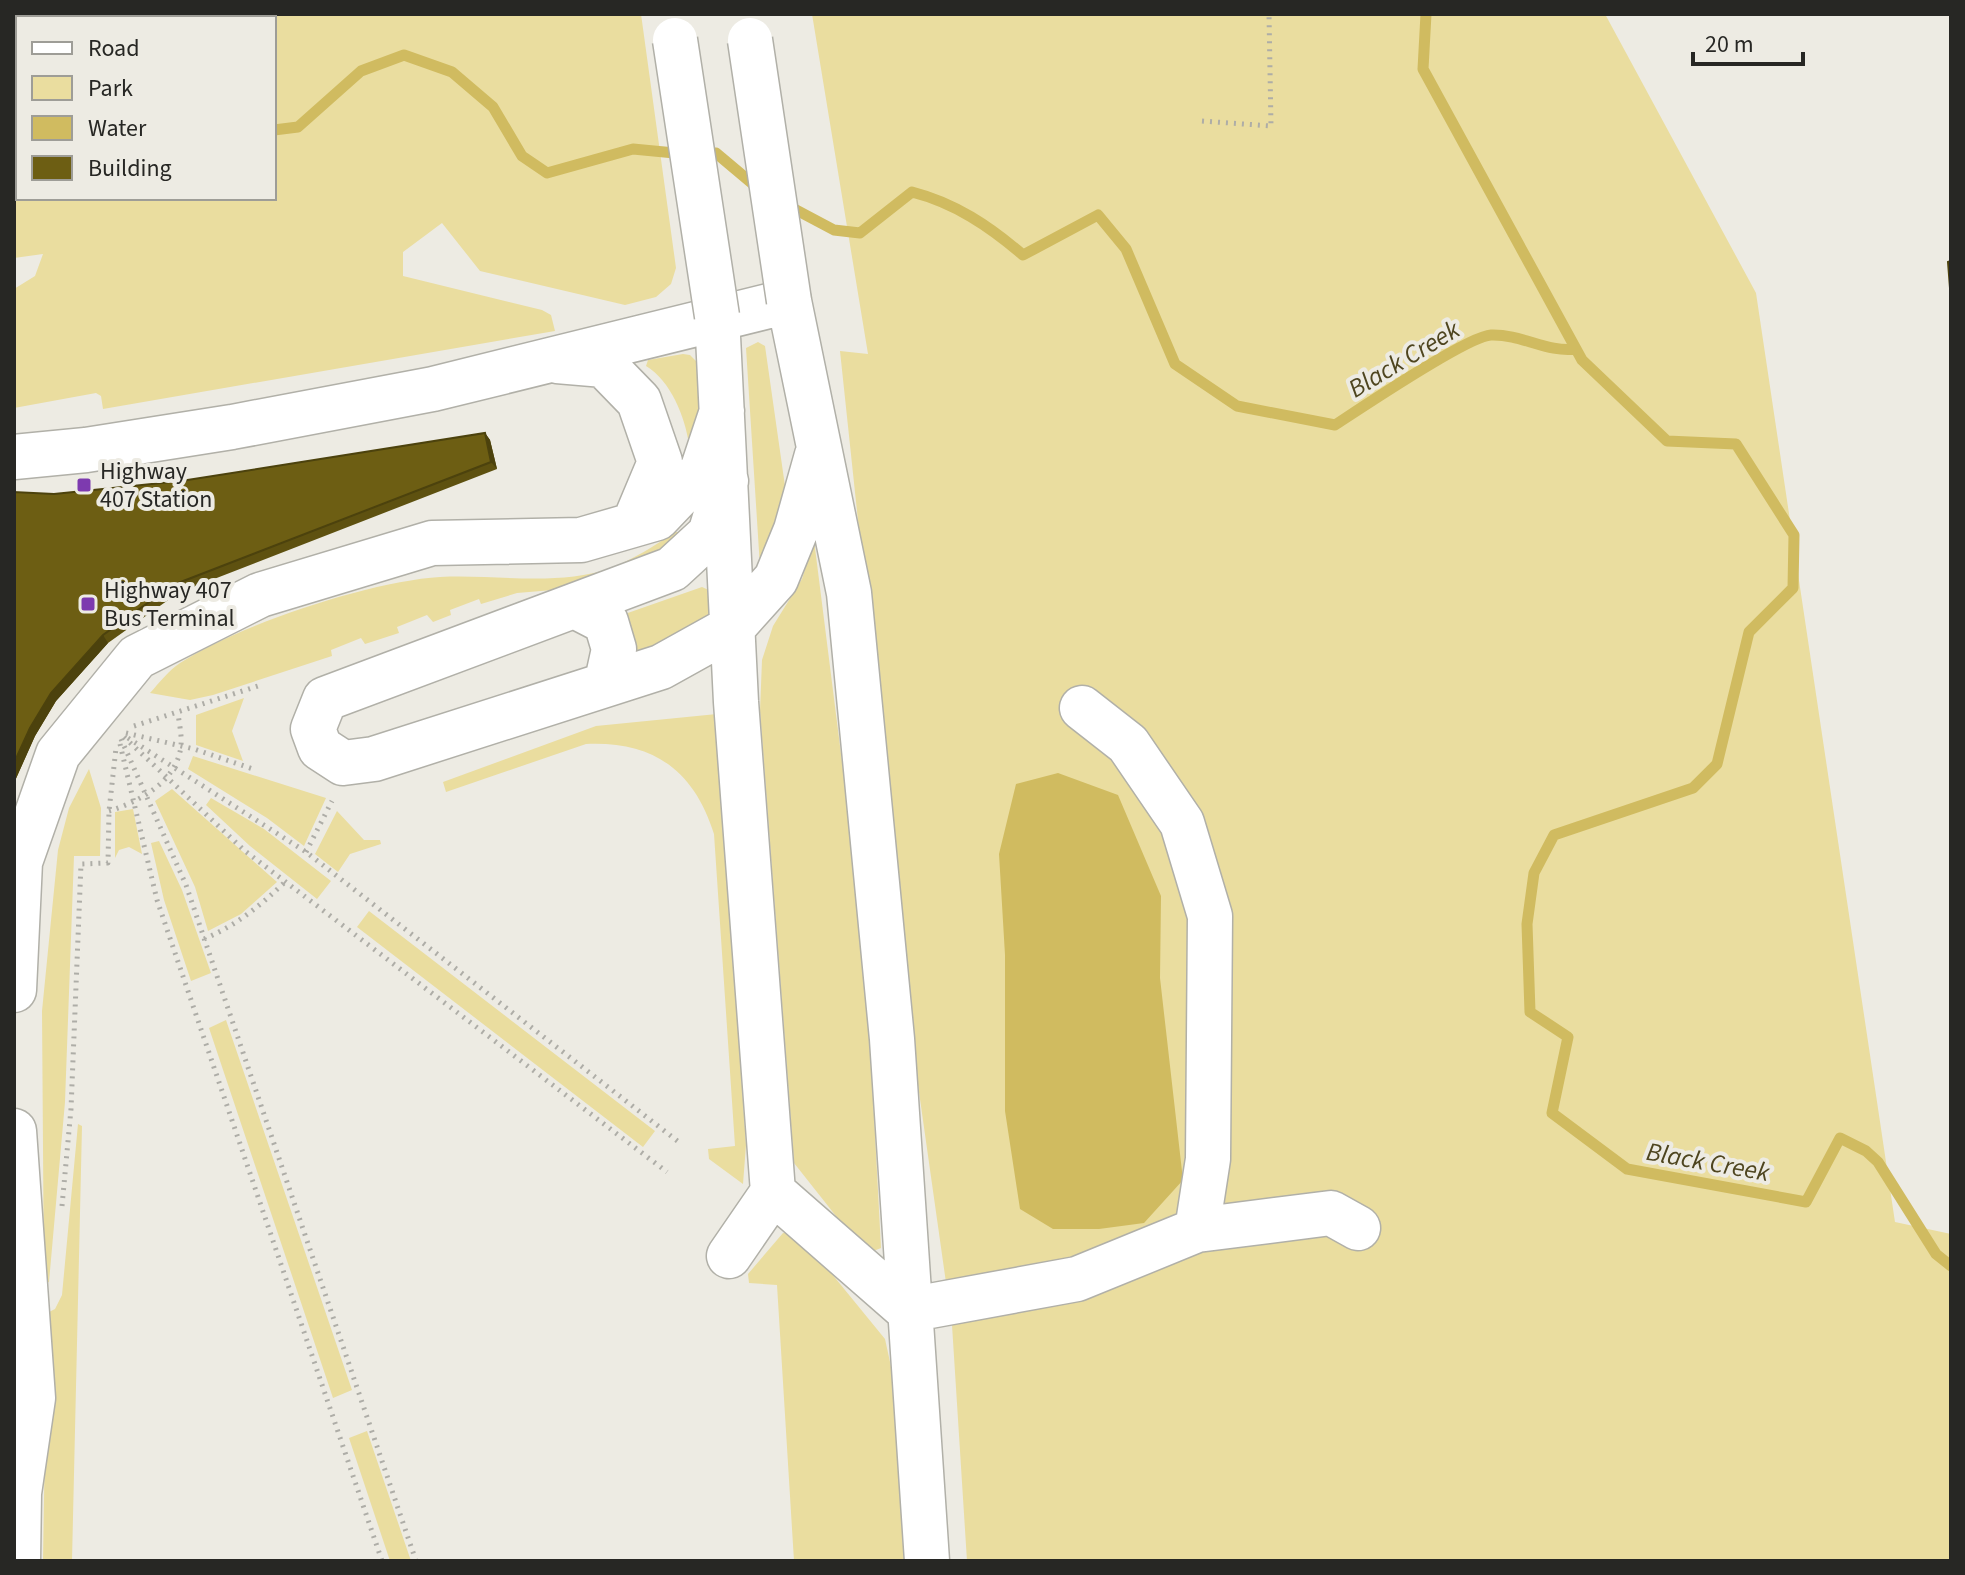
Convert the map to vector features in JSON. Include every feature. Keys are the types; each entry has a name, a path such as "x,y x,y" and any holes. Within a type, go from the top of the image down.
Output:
{"lane":[{"path":"673,27 717,316 733,627 773,1192 729,1256"},
{"path":"748,27 789,301 849,593 892,1039 927,1561"},
{"path":"14,457 86,450 232,427 433,389 543,360 674,331 717,316 789,301"},
{"path":"543,360 604,365 639,401 660,462 634,524"},
{"path":"14,990 20,862 58,754 137,657 260,595 432,543 581,540 657,518 702,471 722,411"},
{"path":"726,481 710,534 672,569 325,699 313,729 320,748 343,763 374,759 607,681 661,667 733,627 776,579 796,530 820,445"},
{"path":"575,606 606,622 614,649 607,681"},
{"path":"1082,708 1128,744 1182,823 1210,916 1208,1159 1197,1230"},
{"path":"14,1131 33,1398 19,1493 18,1561"},
{"path":"773,1192 908,1310"},
{"path":"908,1310 1077,1279 1197,1230 1331,1213 1358,1228"},
{"path":"14,1448 33,1398"}],"path":[{"path":"1202,121 1271,126 1269,14"},
{"path":"117,731 258,686"},
{"path":"109,811 135,804 167,777 181,746 178,713"},
{"path":"117,731 181,746 256,770"},
{"path":"117,731 306,852 680,1143"},
{"path":"117,731 245,851 667,1172"},
{"path":"117,731 186,885 416,1561"},
{"path":"117,731 157,900 382,1561"},
{"path":"62,1215 71,1109 81,864 108,863 109,811 117,731"},
{"path":"306,852 334,796"},
{"path":"204,939 231,928 255,911 287,880"}],"green space":[{"path":"14,14 641,14 676,268 671,284 656,297 625,305 480,271 442,223 403,252 403,276 542,310 551,315 555,331 103,409 101,396 96,393 14,408 14,289 35,276 43,254 14,258"},
{"path":"812,14 1605,14 1756,293 1895,1222 1951,1234 1951,1561 967,1561 952,1325 918,1085 840,351 868,354"},
{"path":"758,342 765,346 787,500 760,567 746,348"},
{"path":"690,355 699,364 700,404 689,444 670,390 646,366 648,360"},
{"path":"675,532 683,532 686,538 601,586 517,593 481,604 479,599 450,610 451,615 433,622 427,615 397,627 399,633 365,644 361,638 331,650 332,656 213,695 190,700 150,693 176,666 205,649 306,607 411,580 440,577 548,578 590,574 628,561"},
{"path":"814,540 865,944 881,1248 866,1254 794,1163 760,711 762,660 773,626 802,579"},
{"path":"702,587 713,592 714,602 706,629 633,656 622,615"},
{"path":"244,698 232,731 243,761 196,745 196,715"},
{"path":"717,714 746,1145 743,1184 709,1159 708,1149 735,1146 714,834 695,793 668,764 651,754 610,744 586,744 446,792 443,782 596,726"},
{"path":"193,756 326,798 304,846 267,818 188,769"},
{"path":"89,769 101,808 100,856 74,856 65,1102 49,1282 44,1284 42,1011 58,850 69,808"},
{"path":"172,789 277,882 241,914 208,931 195,887 155,801"},
{"path":"211,798 264,829 331,881 317,899 250,846 206,805"},
{"path":"133,809 142,854 129,847 119,850 115,858 115,812"},
{"path":"337,811 364,840 380,840 381,844 350,854 338,872 315,854"},
{"path":"159,841 182,890 211,973 191,981 164,900 151,843"},
{"path":"369,911 655,1131 643,1147 357,927"},
{"path":"226,1020 352,1390 333,1398 209,1028"},
{"path":"78,1124 82,1126 72,1561 43,1561 47,1313 55,1309 62,1295"},
{"path":"796,1230 885,1339 892,1371 904,1561 794,1561 777,1285 749,1283 748,1274 783,1233"},
{"path":"367,1431 411,1561 390,1561 349,1438"}],"water":[{"path":"1058,773 1118,795 1161,896 1160,978 1183,1180 1144,1223 1099,1229 1053,1229 1020,1209 1005,1111 1005,955 999,854 1016,784"}],"building":[{"path":"1951,261 1951,301 1948,262"},
{"name":"Highway 407 Bus Terminal","path":"485,433 491,462 173,585 103,635 51,693 14,763 14,492 54,494 181,481"}],"waterway":[{"name":"Black Creek","path":"1426,14 1423,69 1582,360 1667,441 1736,444 1794,535 1793,588 1749,632 1717,764 1693,788 1554,835 1534,873 1527,924 1530,1012 1568,1037 1552,1113 1627,1169 1806,1202 1840,1138 1866,1151 1878,1162 1936,1254 1951,1266"},
{"name":"Black Creek","path":"276,130 298,127 361,71 404,55 452,72 493,107 522,156 547,173 633,149 685,154"},
{"name":"Black Creek","path":"703,153 716,153 760,190"},
{"name":"Black Creek","path":"785,204 834,230 860,233 912,192 943,202 971,217 1023,255 1098,215 1126,249 1175,364 1237,406 1335,425 1414,374 1479,338 1502,335 1565,350 1576,349"}],"place":[{"name":"Highway 407 Station","path":"84,485"},
{"name":"Highway 407 Bus Terminal","path":"88,604"}]}
